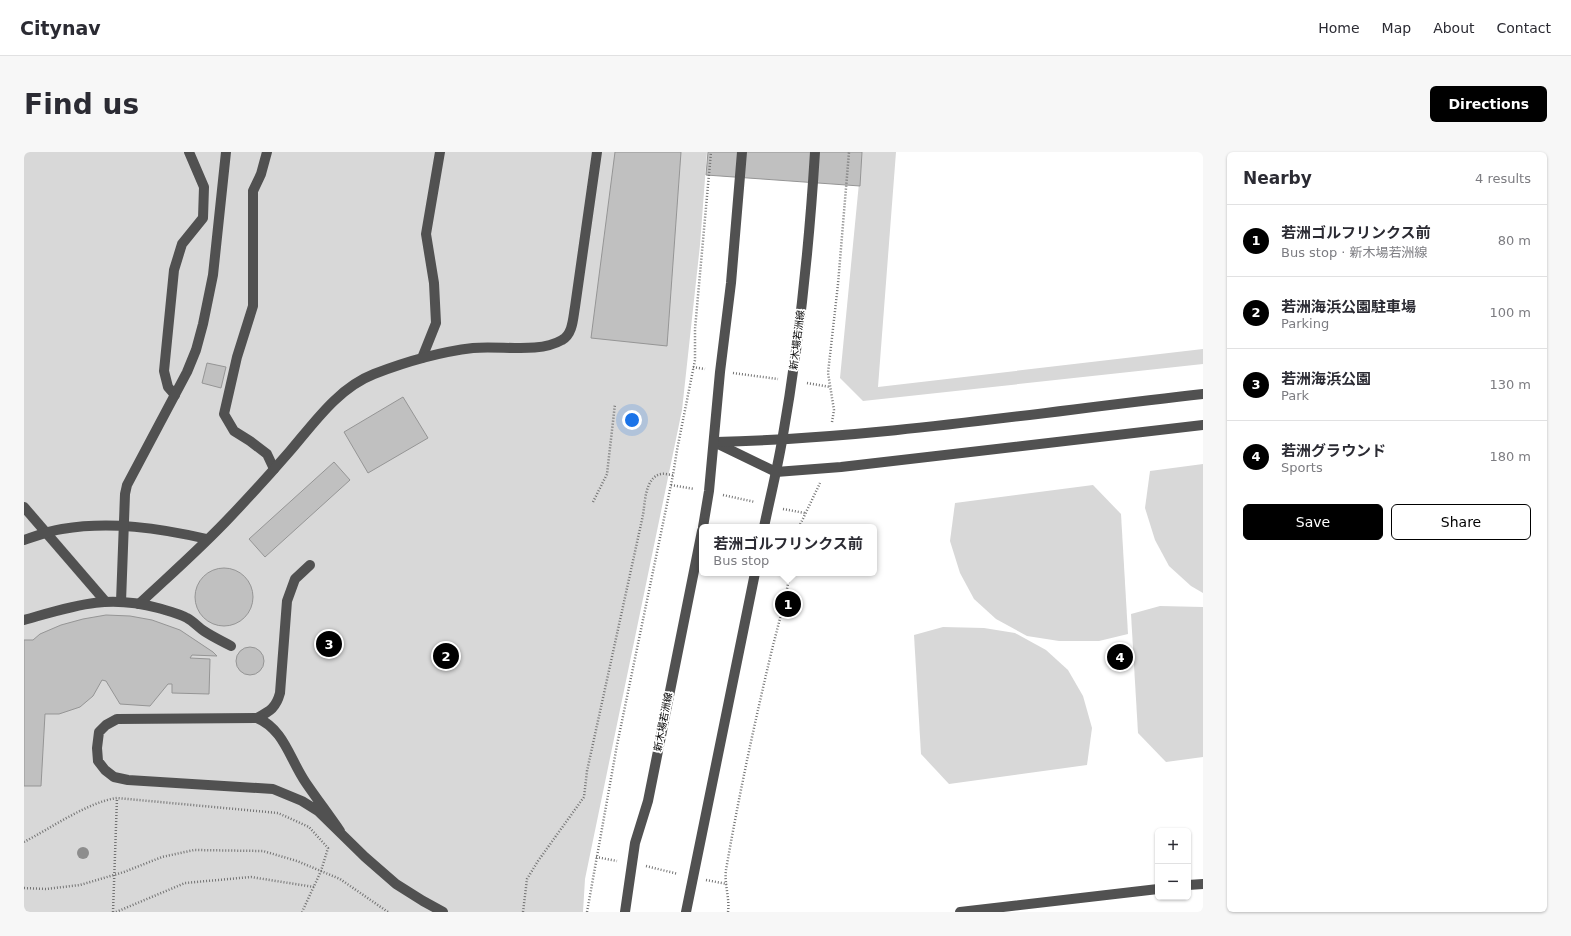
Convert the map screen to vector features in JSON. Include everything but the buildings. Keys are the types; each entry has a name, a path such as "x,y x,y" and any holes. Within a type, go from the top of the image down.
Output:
{"street":[{"path":"175,395 168,387 164,371 174,270 182,244 203,218 204,187 189,152"},
{"path":"120,602 125,494 127,485 187,372 203,324 213,275 226,152"},
{"path":"267,152 261,174 253,191 253,306 237,357 224,414 234,431 267,454 274,469"},
{"path":"422,358 436,323 434,283 426,234 440,152"},
{"path":"139,604 229,518 322,414 347,389 372,375 422,358 474,348 527,347 546,345 563,340 570,332 597,152"},
{"path":"704,524 709,491 720,372 731,283 742,152"},
{"name":"新木場若洲線","path":"765,524 782,440 805,278 815,152"},
{"path":"714,442 782,440 886,431 1203,394"},
{"path":"714,442 776,472 841,467 1203,425"},
{"path":"24,507 105,601"},
{"path":"24,540 46,532 61,529 104,525 163,530 207,539"},
{"name":"新木場若洲線","path":"625,912 635,843 648,801 699,546"},
{"path":"257,718 269,711 277,703 280,693 287,601 295,579 310,565"},
{"path":"686,912 754,576"},
{"path":"24,620 71,606 105,601 139,604 176,613 189,619 204,631 231,646"},
{"path":"340,831 305,782 278,732 266,722 257,718 117,719 106,724 99,732 97,748 98,761 105,770 114,777 128,780 272,789 302,801 318,811 365,857 396,884 443,912"},
{"path":"1191,885 1203,884"},
{"path":"960,912 1155,889"}],"path":[{"path":"587,912 617,745 671,485 693,367 711,152"},
{"path":"834,410 828,372 838,284 849,152"},
{"path":"693,367 830,387"},
{"path":"593,502 607,474 615,404"},
{"path":"522,912 527,879 538,861 584,797 587,771 642,522 649,482 655,476 661,474 673,475"},
{"path":"671,485 709,491 805,514"},
{"path":"800,524 819,487"},
{"path":"728,912 729,906 726,872 769,660 779,626 789,576"},
{"path":"24,842 91,806 105,800 117,798 278,813 309,827 328,848 321,871 302,912"},
{"path":"117,798 114,912 185,883 251,877 314,887"},
{"path":"24,888 46,889 80,885 115,875 162,857 194,850 222,849 263,851 297,861 340,879 388,912"},
{"path":"596,857 632,863 693,878 727,884"}],"shaded area":[{"path":"24,152 707,152 700,245 682,410 585,879 583,912 24,912"},
{"path":"862,152 896,152 878,387 1203,349 1203,364 863,401 840,378"},
{"path":"1203,464 1203,593 1191,586 1169,566 1155,540 1145,508 1150,471"},
{"path":"1093,485 1121,514 1128,634 1099,641 1059,641 1027,636 996,619 974,599 960,573 950,541 955,503"},
{"path":"1160,606 1203,607 1203,757 1166,762 1138,733 1131,614"},
{"path":"943,627 984,628 1015,633 1046,650 1068,670 1083,696 1092,728 1087,765 949,784 921,754 914,635"}],"place":[{"name":"若洲ゴルフリンクス前","path":"788,604"},
{"name":"若洲海浜公園","path":"329,644"},
{"name":"若洲海浜公園駐車場","path":"446,656"},
{"name":"若洲グラウンド","path":"1120,657"}]}
